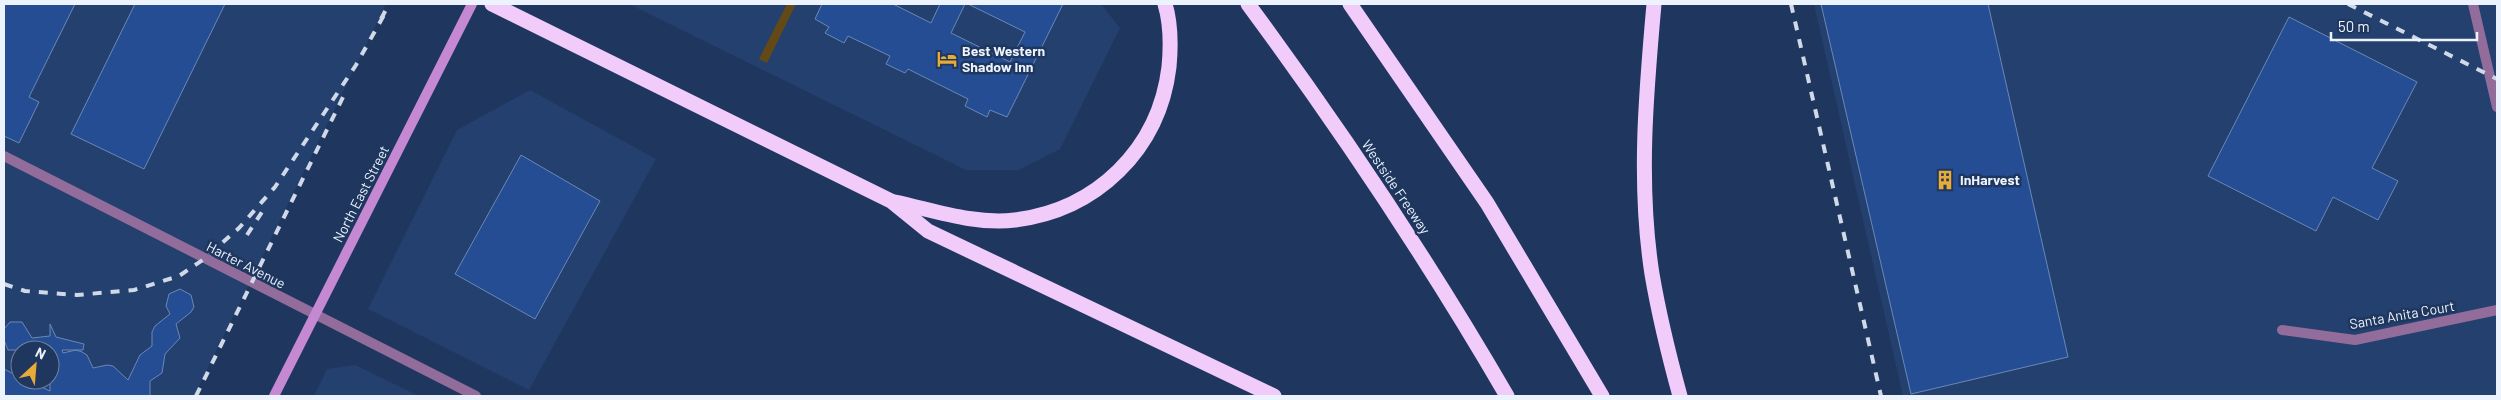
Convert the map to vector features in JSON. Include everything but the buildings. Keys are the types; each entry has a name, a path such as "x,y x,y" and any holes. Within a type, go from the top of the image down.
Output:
{"highway":[{"path":"492,4 891,201 928,231 1274,396"},
{"path":"891,201 970,218 1012,220 1049,214 1080,200 1104,185 1124,166 1142,142 1158,115 1167,86 1170,54 1169,17 1165,4"},
{"name":"Westside Freeway","path":"1248,4 1328,116 1416,246 1507,396"},
{"path":"1350,4 1487,204 1602,396"},
{"path":"1654,4 1646,105 1644,158 1646,212 1652,273 1665,341 1680,396"}],"main road":[{"name":"North East Street","path":"274,396 472,4"}],"street":[{"path":"2474,4 2497,107"},
{"name":"Harter Avenue","path":"4,156 315,316 476,396"},
{"name":"Santa Anita Court","path":"2282,330 2355,340 2497,310"}],"shaded area":[{"path":"4,4 386,4 194,396 4,396"},
{"path":"629,4 1101,4 1120,28 1060,149 1019,170 966,170"},
{"path":"787,4 796,4 767,63 759,59"},
{"path":"1814,4 2497,4 2497,396 1903,396"},
{"path":"530,90 656,159 529,390 368,309 457,130"},
{"path":"355,365 419,396 314,396 327,369"}],"railway":[{"path":"381,19 389,4"},
{"path":"1791,4 1881,396"},
{"path":"2348,4 2497,79"},
{"path":"4,284 25,291 77,295 134,290 179,276 204,259 239,228 275,187 356,65 384,15"},
{"path":"196,396 346,91"},
{"path":"247,235 264,209"}],"place":[{"name":"Best Western Shadow Inn","path":"947,59"},
{"name":"InHarvest","path":"1945,180"}]}
